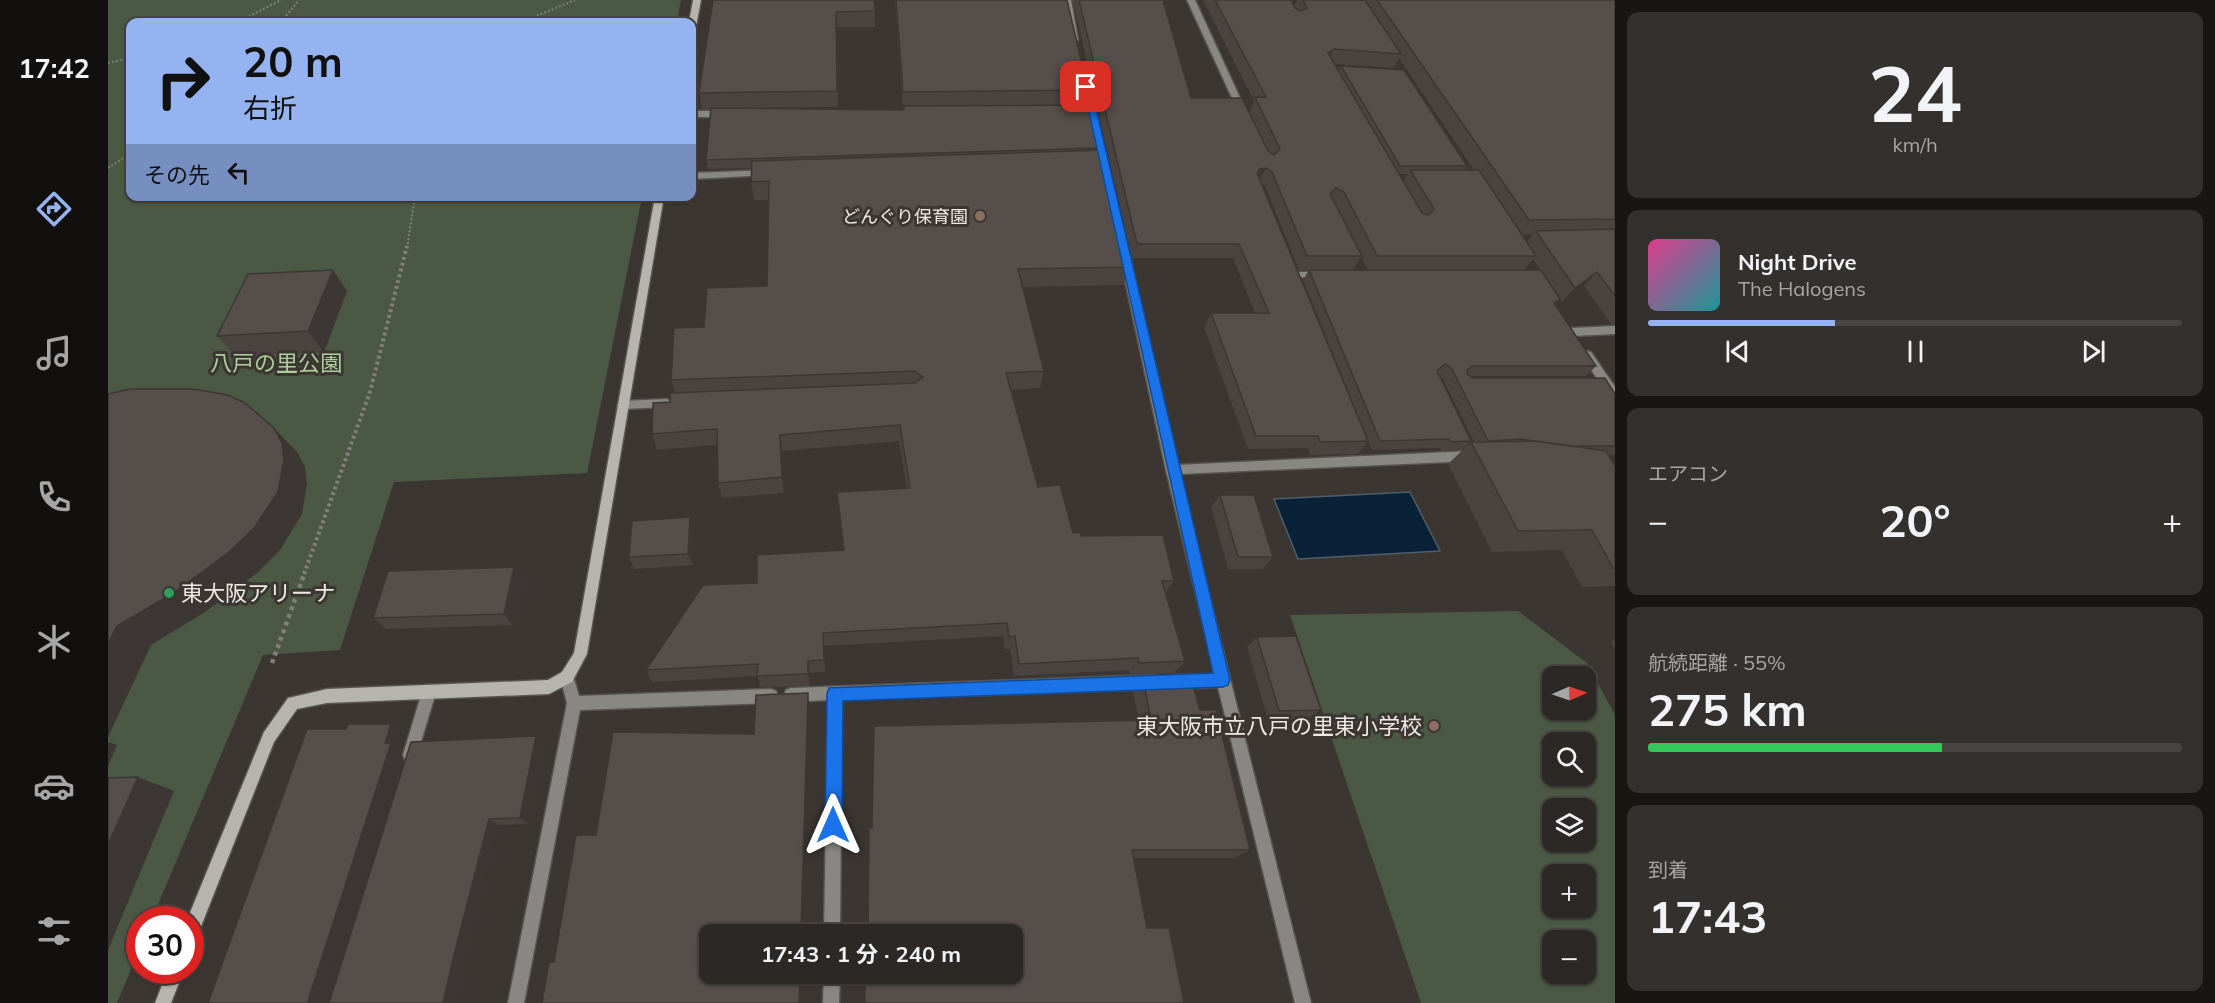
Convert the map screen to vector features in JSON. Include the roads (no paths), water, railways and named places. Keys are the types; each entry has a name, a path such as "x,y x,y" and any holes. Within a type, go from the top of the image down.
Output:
{"street":[{"path":"694,18 697,0"},
{"path":"1067,0 1105,168 1092,163"},
{"path":"1191,0 1248,123"},
{"path":"1080,109 1091,109"},
{"path":"696,114 739,114"},
{"path":"696,176 774,173"},
{"path":"201,906 269,737 293,703 327,696 549,687 567,677 580,654 659,201"},
{"path":"1121,242 1172,470 1303,1003"},
{"path":"1290,264 1299,286"},
{"path":"1295,275 1340,275"},
{"path":"1615,330 1569,328 1599,382 1615,395"},
{"path":"623,405 682,402"},
{"path":"1172,470 1366,457 1474,453"},
{"path":"516,1003 574,703 567,677"},
{"path":"574,703 1223,680"},
{"path":"405,770 429,692"},
{"path":"832,924 835,694"},
{"path":"163,1003 170,984"},
{"path":"831,1003 832,984"}],"water":[{"path":"1410,492 1440,551 1298,559 1274,499"}],"place":[{"name":"どんぐり保育園","path":"980,216"},
{"name":"東大阪アリーナ","path":"169,593"},
{"name":"東大阪市立八戸の里東小学校","path":"1434,726"}],"park label":[{"name":"八戸の里公園","path":"276,363"}]}
